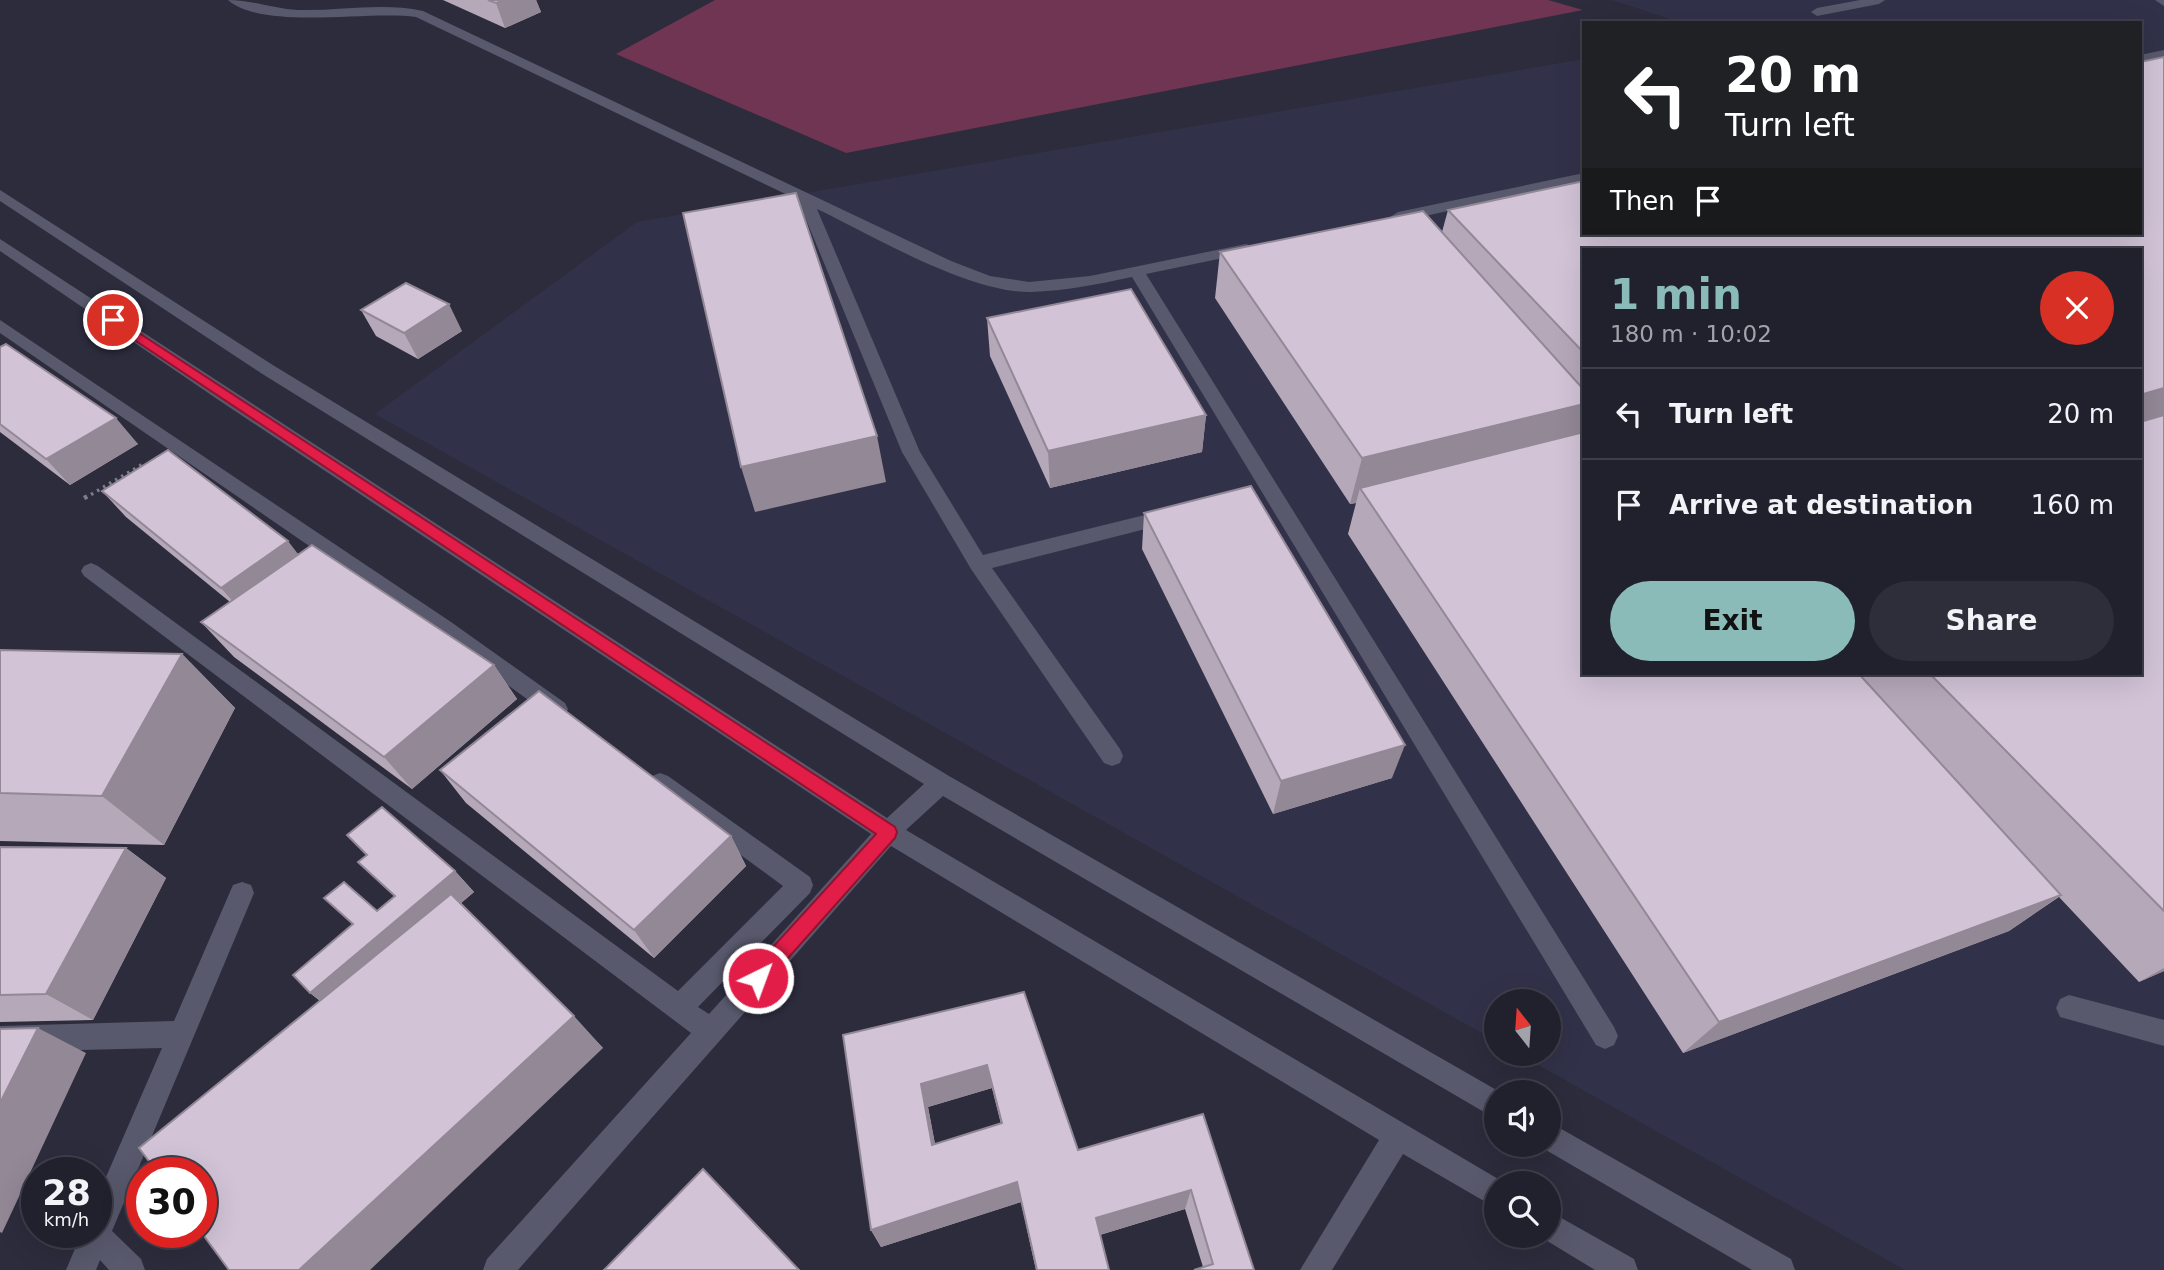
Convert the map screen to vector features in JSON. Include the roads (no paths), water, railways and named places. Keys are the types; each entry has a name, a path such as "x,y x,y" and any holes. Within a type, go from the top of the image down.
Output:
{"street":[{"path":"234,0 264,11 293,13 371,8 401,9 419,14 945,264 987,280 1029,286 1090,281 1257,247"},
{"path":"1813,6 1879,0"},
{"path":"1813,6 1832,21"},
{"path":"2142,59 2164,54"},
{"path":"1409,238 1384,220 1582,177"},
{"path":"0,194 270,371 941,783 1484,1098"},
{"path":"804,195 911,453 978,564 1112,756"},
{"path":"0,244 888,832 1484,1187"},
{"path":"1137,272 1264,492 1605,1036"},
{"path":"0,324 444,628 579,725"},
{"path":"978,564 1191,510"},
{"path":"91,571 711,1032"},
{"path":"646,773 802,885 679,1008"},
{"path":"498,1270 888,832 941,783"},
{"path":"112,1201 242,893"},
{"path":"713,974 742,995"},
{"path":"2069,1008 2164,1033"},
{"path":"0,1039 183,1034"},
{"path":"1315,1270 1398,1136"},
{"path":"1561,1143 1780,1270"},
{"path":"1561,1233 1623,1270"},
{"path":"81,1270 91,1248"},
{"path":"109,1248 130,1270"}]}
